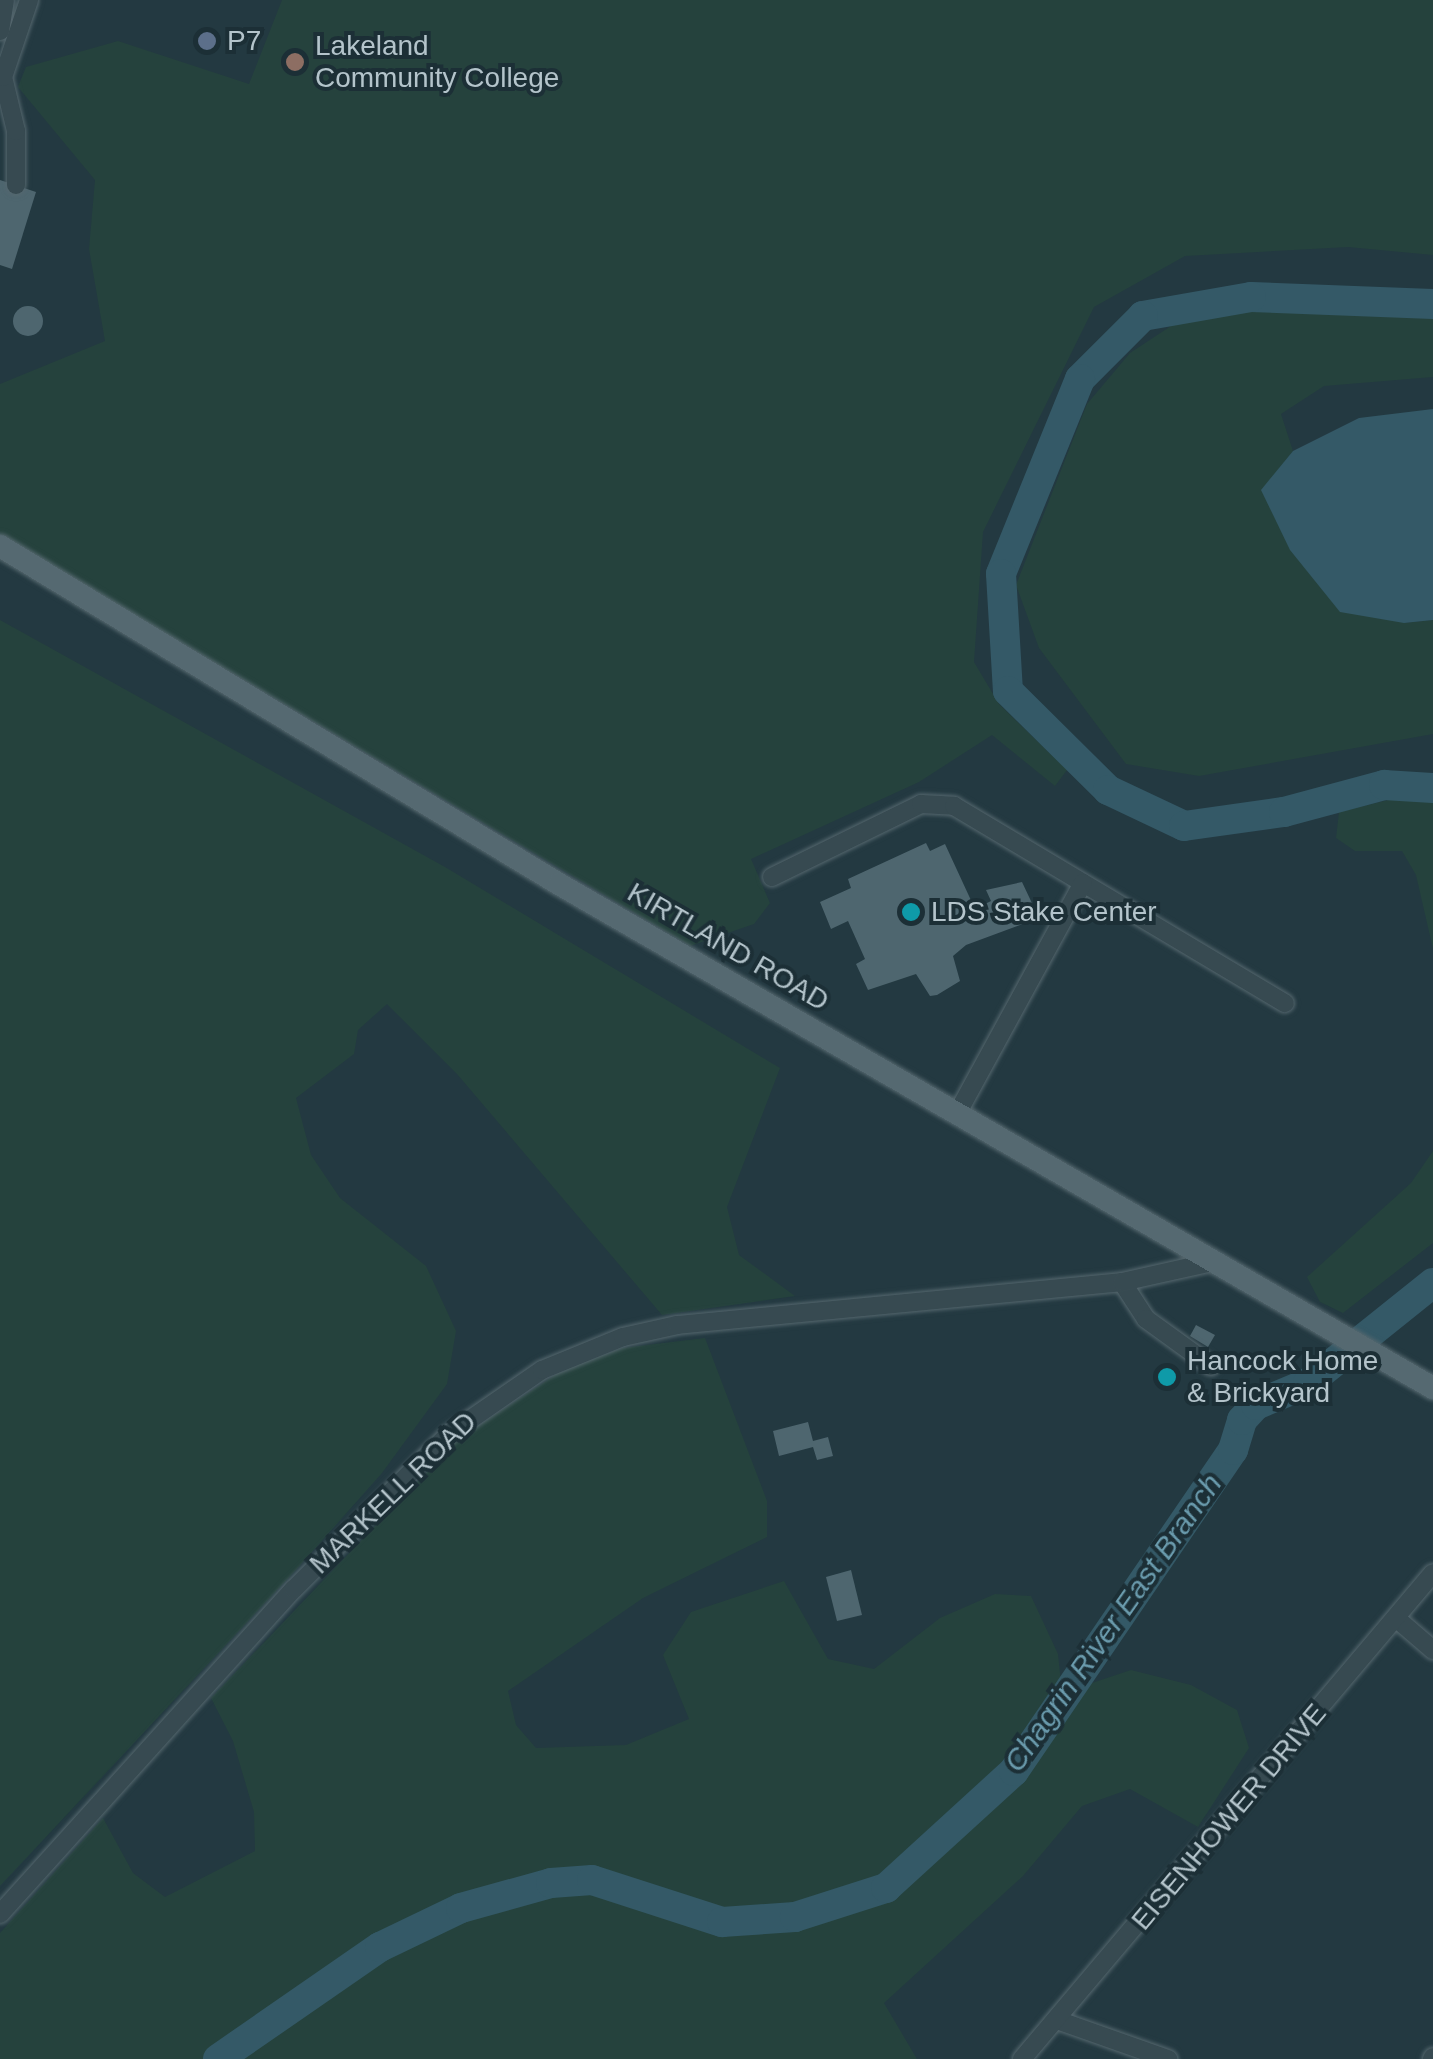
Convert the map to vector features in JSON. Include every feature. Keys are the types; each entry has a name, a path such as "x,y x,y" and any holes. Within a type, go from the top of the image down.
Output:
{"main road":[{"name":"KIRTLAND ROAD","path":"0,546 559,884 1423,1382"}],"street":[{"path":"0,32 5,0"},
{"path":"16,185 16,130 3,76 29,0"},
{"path":"772,877 921,804 938,803 1083,883 1285,1003"},
{"path":"958,1114 1083,883"},
{"name":"MARKELL ROAD","path":"0,1914 294,1588 448,1435 518,1384 601,1344 677,1325 1122,1282 1212,1262"},
{"path":"1122,1282 1146,1318 1211,1366"},
{"name":"EISENHOWER DRIVE","path":"1022,2059 1433,1573"},
{"path":"1397,1619 1433,1650"},
{"path":"1057,2020 1168,2059"}],"green space":[{"path":"282,0 1433,0 1433,255 1348,247 1185,256 1094,307 983,532 974,662 999,704 1067,770 1055,786 992,735 919,782 751,859 770,903 754,924 690,946 0,535 0,384 105,341 89,249 95,180 18,87 26,67 118,41 249,84"},
{"path":"1228,310 1433,313 1433,377 1324,386 1281,414 1293,451 1262,490 1404,623 1433,620 1433,734 1199,776 1126,764 1039,648 1016,585 1087,404 1130,353 1177,322"},
{"path":"0,620 445,867 780,1068 727,1207 739,1255 795,1296 662,1315 457,1074 387,1004 358,1030 354,1054 296,1098 311,1155 340,1198 426,1266 456,1331 447,1384 382,1473 296,1570 0,1886"},
{"path":"1413,794 1433,795 1433,949 1416,875 1402,851 1355,851 1336,838 1339,812"},
{"path":"1433,1151 1433,1243 1343,1313 1320,1302 1307,1277 1411,1183"},
{"path":"705,1338 767,1501 767,1537 643,1598 508,1691 516,1725 536,1748 626,1745 689,1719 663,1655 691,1612 784,1581 828,1659 874,1669 940,1618 995,1594 1031,1596 1058,1654 1062,1693 1131,1670 1191,1685 1237,1710 1249,1748 1198,1827 1130,1789 1082,1806 1023,1876 884,2003 917,2059 0,2059 0,1933 103,1818 133,1873 165,1897 255,1851 254,1812 233,1741 211,1698 458,1439 561,1371 622,1348"}],"water":[{"path":"1433,409 1433,620 1404,623 1340,612 1290,550 1261,490 1293,451 1359,418"}],"building":[{"path":"0,180 36,192 12,269 0,265"},
{"path":"28,306 39,310 43,321 39,332 28,336 17,332 13,321 17,310"},
{"path":"926,843 930,851 945,844 975,909 991,901 986,890 1022,882 1039,918 966,945 953,956 960,981 937,995 930,996 916,974 868,990 856,964 865,959 848,921 831,929 820,902 851,888 848,879"},
{"path":"1196,1325 1215,1335 1208,1347 1190,1336"},
{"path":"808,1422 813,1441 828,1437 833,1456 817,1460 813,1447 779,1456 773,1431"},
{"path":"851,1570 862,1615 837,1621 826,1577"}],"waterway":[{"name":"Chagrin River East Branch","path":"1433,304 1251,297 1143,316 1080,379 1001,574 1008,691 1108,790 1184,826 1284,812 1384,785 1433,788"},
{"name":"Chagrin River East Branch","path":"218,2059 380,1947 461,1908 551,1883 592,1880 722,1922 795,1917 886,1888 1014,1771 1233,1450 1242,1420 1256,1405 1308,1383 1433,1283"}],"place":[{"name":"P7","path":"207,41"},
{"name":"Lakeland Community College","path":"295,62"},
{"name":"LDS Stake Center","path":"911,912"},
{"name":"Hancock Home & Brickyard","path":"1167,1377"}]}
